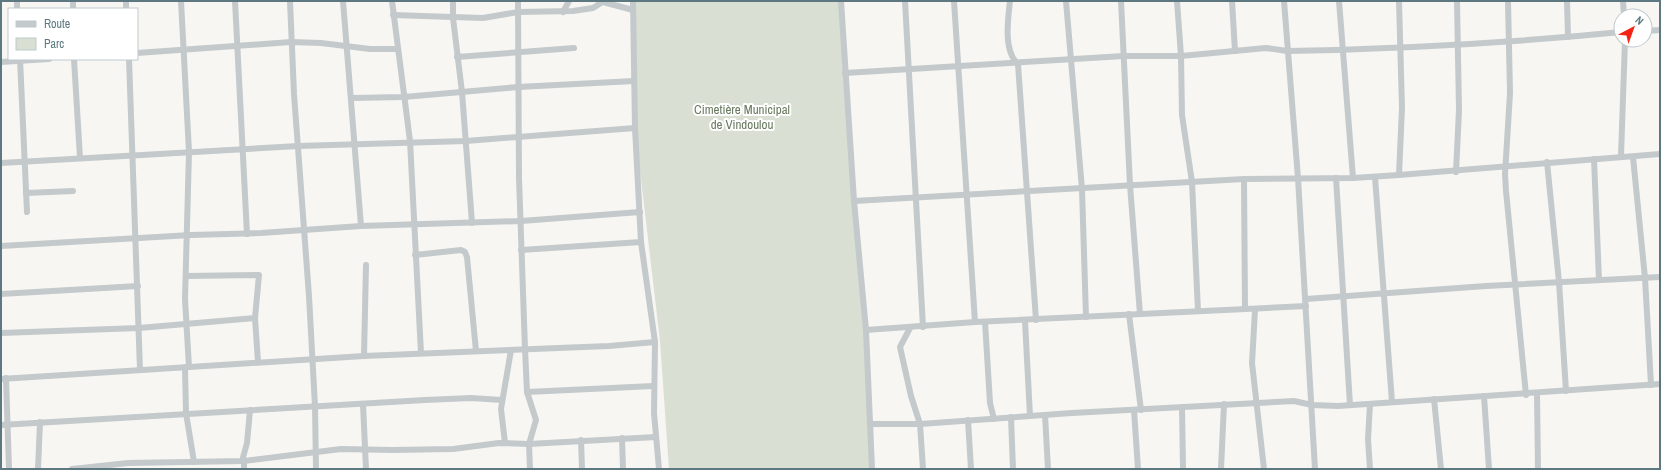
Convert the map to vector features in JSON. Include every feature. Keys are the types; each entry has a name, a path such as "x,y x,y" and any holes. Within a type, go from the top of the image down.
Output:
{"street":[{"path":"181,1 189,152 186,236 186,413 194,462"},
{"path":"235,1 244,149 247,234"},
{"path":"290,1 291,42 313,360 316,469"},
{"path":"343,1 361,226"},
{"path":"392,1 410,141 421,353"},
{"path":"453,1 452,18 462,92 472,223"},
{"path":"518,1 521,250 525,349 527,392 536,420 529,444 530,469"},
{"path":"563,12 568,1"},
{"path":"393,15 483,18 518,12 563,12 593,8 604,1 633,10"},
{"path":"633,1 635,128 641,242 654,342 653,386 659,469"},
{"path":"841,1 854,201 866,330 872,469"},
{"path":"905,1 923,327"},
{"path":"954,1 968,194 975,322"},
{"path":"1010,1 1008,20 1010,54 1018,64 1036,320"},
{"path":"1066,1 1082,189 1086,317"},
{"path":"1121,1 1130,185 1140,314"},
{"path":"1177,1 1181,56 1182,115 1192,182 1198,311"},
{"path":"1232,1 1235,51"},
{"path":"1284,1 1298,178 1315,469"},
{"path":"1339,1 1353,178"},
{"path":"1399,1 1402,108 1399,175"},
{"path":"1456,172 1459,110 1457,1"},
{"path":"1508,1 1510,93 1506,191 1526,395"},
{"path":"1567,1 1568,37"},
{"path":"845,73 909,68 1018,64 1124,56 1181,56 1266,48 1288,51 1459,46 1508,40 1613,33"},
{"path":"138,53 291,42 346,45 370,49 397,49"},
{"path":"457,57 518,51 574,48"},
{"path":"1621,156 1625,48"},
{"path":"1,62 20,60 27,212"},
{"path":"74,60 80,158"},
{"path":"129,60 134,156 140,370"},
{"path":"351,98 404,97 518,87 634,81"},
{"path":"1,163 25,160 134,156 298,146 410,141 466,141 635,128"},
{"path":"854,201 1244,179 1353,178 1456,172 1547,162 1660,154"},
{"path":"1634,157 1651,385"},
{"path":"1594,159 1599,280"},
{"path":"1547,162 1559,282 1566,391"},
{"path":"1375,176 1392,402"},
{"path":"1336,178 1342,297 1350,405"},
{"path":"1244,179 1245,310"},
{"path":"26,193 73,191"},
{"path":"1,246 247,234 361,226 521,221 640,212"},
{"path":"521,250 641,242"},
{"path":"415,255 461,250 465,252 467,257 476,351"},
{"path":"364,356 366,265"},
{"path":"186,276 259,275 255,318 258,362"},
{"path":"1306,299 1559,282 1660,277"},
{"path":"1,294 138,286"},
{"path":"866,330 910,328 975,322 1025,321 1198,311 1255,310 1306,306"},
{"path":"1255,310 1252,363 1264,469"},
{"path":"1129,314 1138,410 1138,469"},
{"path":"1,333 139,328 255,318"},
{"path":"1025,321 1030,416"},
{"path":"985,322 990,403 994,419"},
{"path":"910,328 900,346 911,396 920,424 923,469"},
{"path":"9,469 9,424 4,378 364,356 609,346 654,342"},
{"path":"505,443 501,409 512,350"},
{"path":"870,424 920,424 1256,402 1294,401 1312,405 1370,404 1484,396 1526,395 1660,384"},
{"path":"527,392 653,386"},
{"path":"1537,394 1538,469"},
{"path":"1484,396 1489,469"},
{"path":"1,425 186,413 471,398 502,400"},
{"path":"1434,399 1441,469"},
{"path":"363,404 366,469"},
{"path":"1221,469 1224,404"},
{"path":"1370,404 1368,439 1370,469"},
{"path":"1182,407 1183,469"},
{"path":"244,469 243,461 247,442 250,410"},
{"path":"1045,415 1048,469"},
{"path":"1011,417 1013,469"},
{"path":"968,420 971,469"},
{"path":"38,469 40,422"},
{"path":"72,469 146,467 194,462 243,461 315,451 364,448 393,450 453,449 505,443 529,444 656,437"},
{"path":"622,438 623,469"},
{"path":"581,440 582,469"},
{"path":"204,462 204,469"}],"green space":[{"name":"Cimetière Municipal de Vindoulou","path":"632,1 842,1 866,330 870,469 669,469 660,341 635,128"}]}
